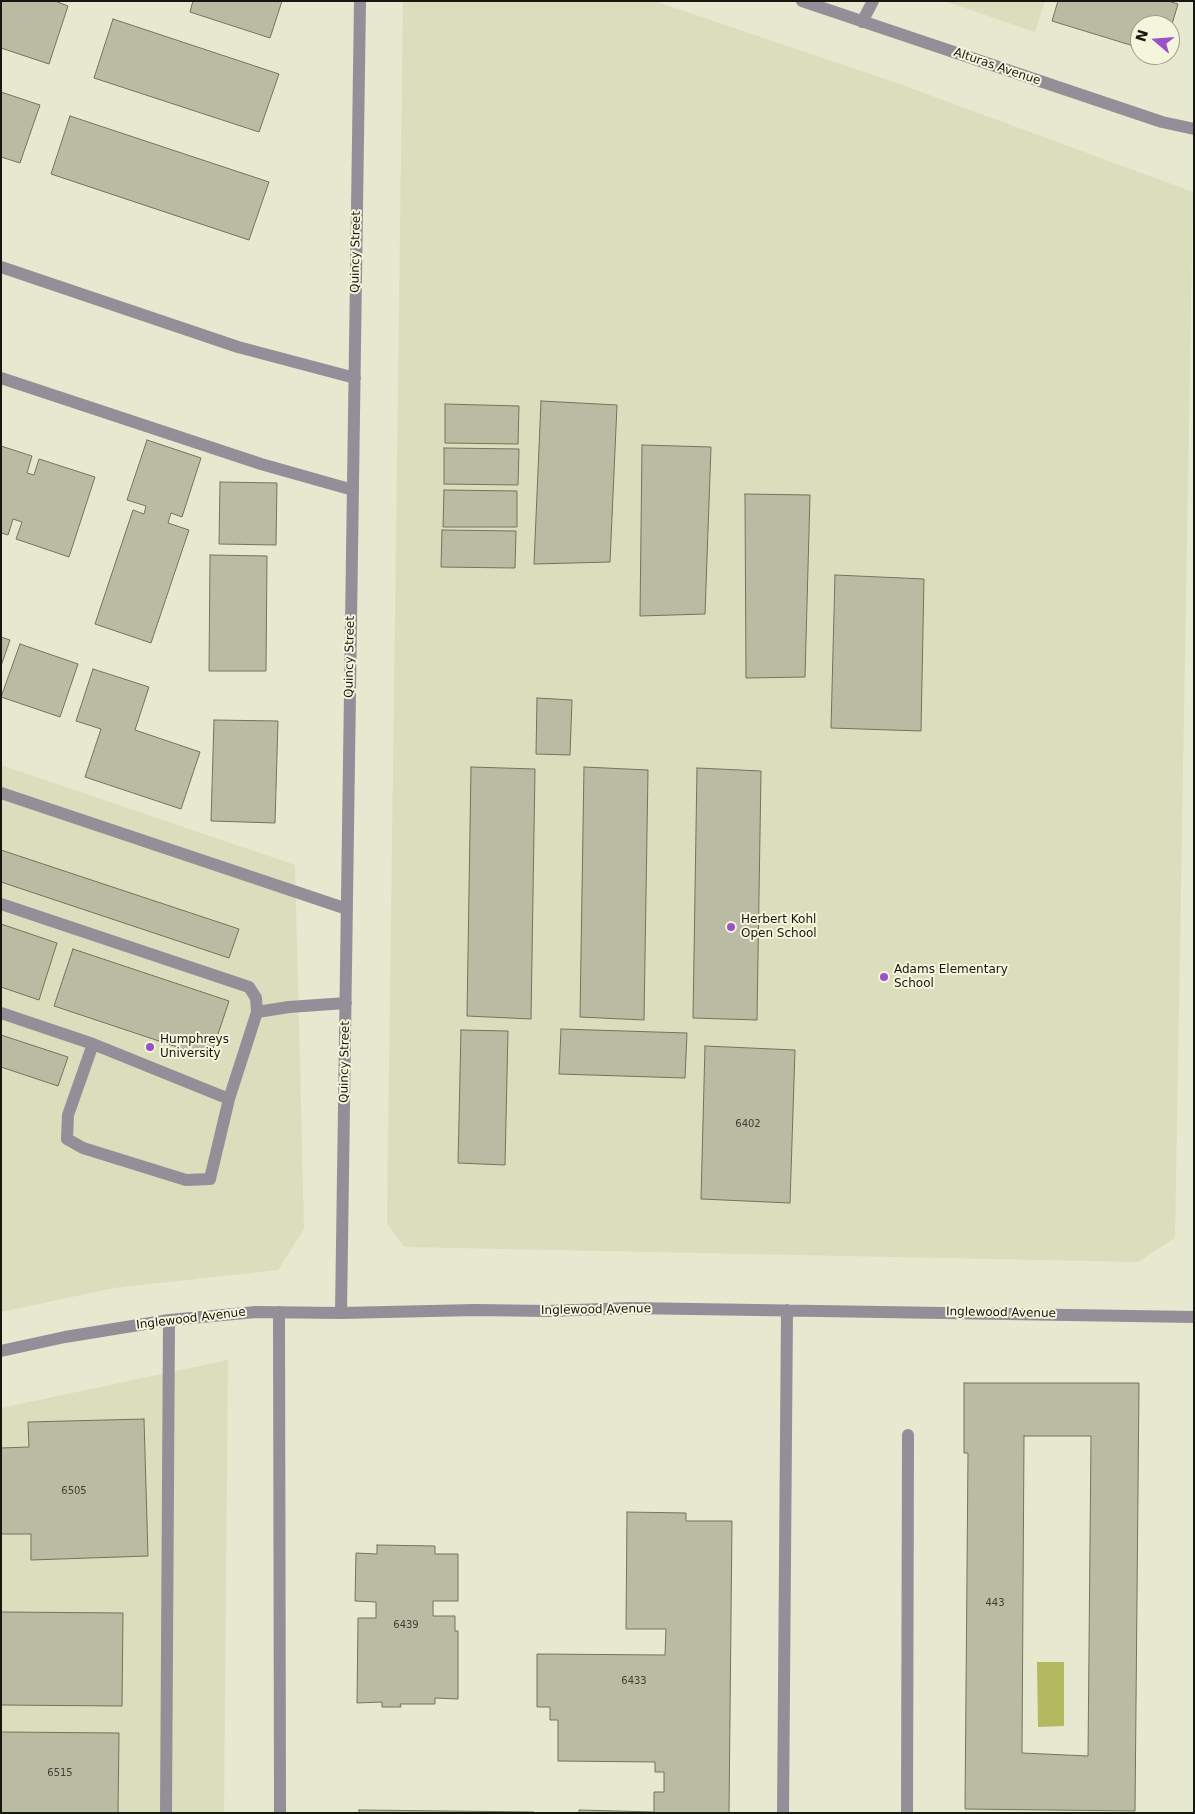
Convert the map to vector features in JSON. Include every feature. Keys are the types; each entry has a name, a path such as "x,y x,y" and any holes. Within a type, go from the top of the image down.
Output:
{"street":[{"name":"Quincy Street","path":"341,1313 360,1"},
{"name":"Alturas Avenue","path":"802,1 1162,122 1194,129"},
{"path":"862,22 873,1"},
{"path":"1,267 238,347 355,378"},
{"path":"1,378 261,464 353,490"},
{"path":"1,793 347,909"},
{"path":"1,904 249,987 256,998 257,1012 229,1098 210,1179 186,1180 83,1148 67,1139 68,1115 93,1044"},
{"path":"257,1012 288,1007 346,1003"},
{"path":"1,1013 93,1044 229,1098"},
{"name":"Inglewood Avenue","path":"1,1351 65,1336 169,1320 256,1312 548,1311 630,1308 1194,1317"},
{"path":"783,1813 787,1310"},
{"path":"279,1312 280,1813"},
{"path":"166,1813 169,1320"},
{"path":"907,1813 908,1435"}],"shaded area":[{"path":"403,1 654,1 894,82 1193,192 1175,1238 1138,1262 405,1247 387,1224"},
{"path":"944,1 1045,1 1035,32"},
{"name":"Humphreys University","path":"1,765 295,865 304,1229 278,1270 114,1288 1,1312"},
{"path":"228,1360 224,1813 1,1813 1,1408"},
{"path":"1037,1662 1064,1662 1064,1726 1038,1727"}],"building":[{"path":"1,1 55,1 68,6 49,64 1,48"},
{"path":"193,1 282,1 270,38 190,12"},
{"path":"1058,1 1168,1 1178,4 1175,15 1130,15 1130,45 1052,21"},
{"path":"113,19 279,74 259,132 94,78"},
{"path":"1,92 40,105 20,163 1,157"},
{"path":"70,116 269,182 249,240 51,174"},
{"path":"541,401 617,405 610,562 534,564"},
{"path":"445,404 519,406 518,444 445,443"},
{"path":"147,440 201,458 182,517 171,513 168,523 189,530 151,643 95,624 133,510 144,514 146,506 127,500"},
{"path":"642,445 711,447 705,614 640,616"},
{"path":"1,446 32,456 27,473 34,475 39,459 95,477 69,557 16,539 22,522 13,519 8,535 1,533"},
{"path":"444,448 519,449 518,485 444,484"},
{"path":"220,482 277,483 276,545 219,544"},
{"path":"444,490 517,491 517,527 443,527"},
{"path":"745,494 810,495 805,677 746,678"},
{"path":"442,530 516,531 515,568 441,567"},
{"path":"210,555 267,556 266,671 209,671"},
{"path":"835,575 924,579 921,731 831,728"},
{"path":"1,637 10,640 1,666"},
{"path":"20,644 78,664 60,717 1,697"},
{"path":"93,669 149,687 135,730 200,752 181,809 85,777 101,729 76,721"},
{"path":"537,698 572,700 570,755 536,754"},
{"path":"214,720 278,721 275,823 211,821"},
{"path":"471,767 535,769 531,1019 467,1016"},
{"path":"584,767 648,770 644,1020 580,1017"},
{"path":"697,768 761,771 757,1020 693,1018"},
{"path":"1,850 239,929 229,958 1,882"},
{"path":"1,924 57,943 39,1000 1,987"},
{"path":"73,949 229,1001 210,1058 54,1006"},
{"path":"561,1029 687,1033 685,1078 559,1074"},
{"path":"461,1030 508,1031 505,1165 458,1163"},
{"path":"1,1035 68,1057 58,1086 1,1067"},
{"path":"705,1046 795,1050 790,1203 701,1199"},
{"path":"964,1383 1139,1383 1135,1811 965,1809 968,1453 964,1453","holes":["1024,1436 1091,1436 1088,1756 1022,1753"]},
{"path":"144,1419 148,1556 31,1560 31,1534 1,1534 1,1448 29,1447 28,1422"},
{"path":"627,1512 686,1513 686,1521 732,1521 729,1813 579,1813 579,1810 654,1812 654,1792 664,1792 664,1772 655,1772 655,1762 558,1761 558,1720 550,1720 550,1707 537,1707 537,1654 665,1655 666,1629 626,1629"},
{"path":"377,1545 435,1546 435,1554 458,1554 458,1601 433,1601 433,1616 455,1616 455,1631 458,1631 458,1699 435,1698 435,1704 400,1704 401,1707 382,1707 382,1702 357,1703 358,1618 376,1618 376,1602 355,1601 356,1553 377,1554"},
{"path":"1,1612 123,1613 122,1706 1,1705"},
{"path":"1,1732 119,1733 118,1813 1,1813"},
{"path":"359,1810 534,1812 534,1813 359,1813"}],"place":[{"name":"Herbert Kohl Open School","path":"731,927"},
{"name":"Adams Elementary School","path":"884,977"},
{"name":"Humphreys University","path":"150,1047"}]}
